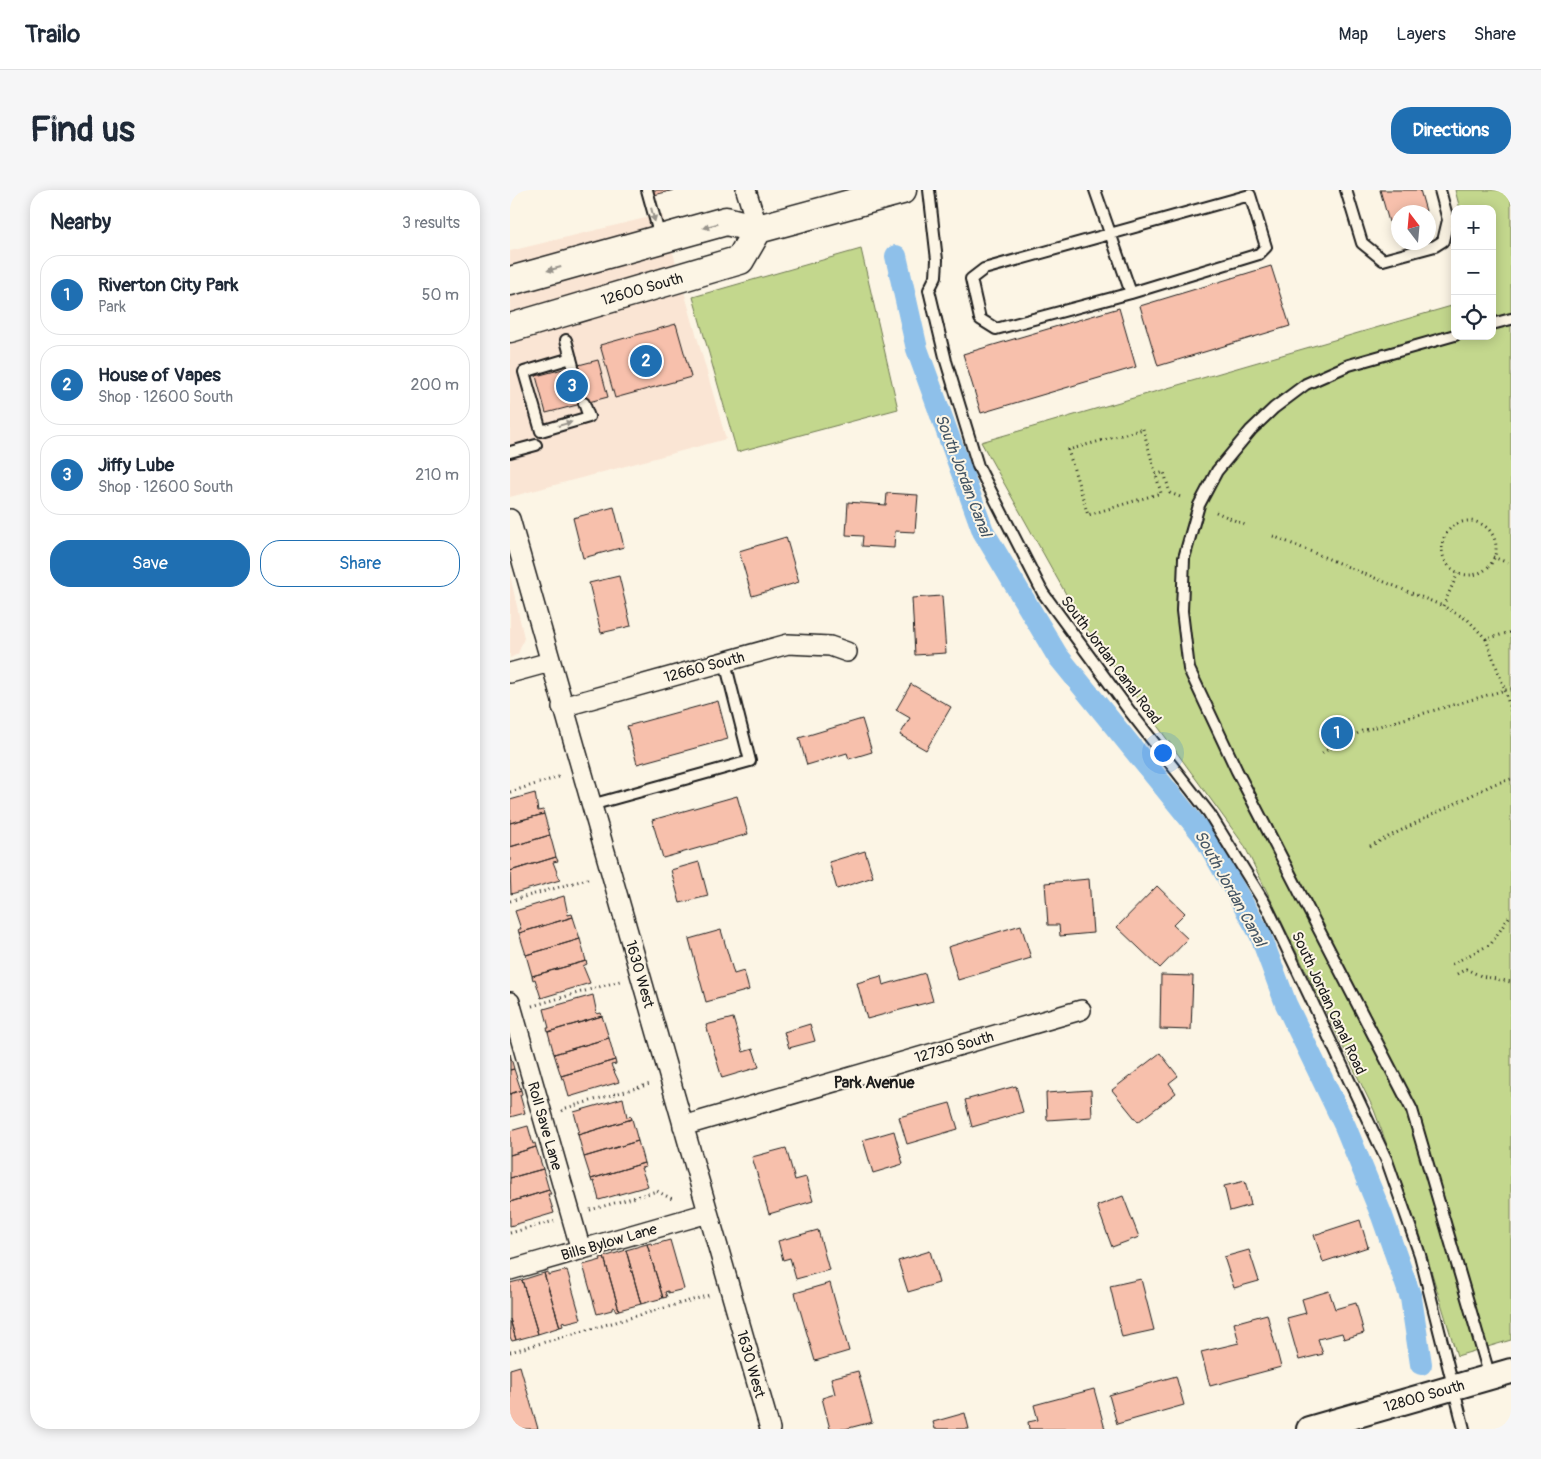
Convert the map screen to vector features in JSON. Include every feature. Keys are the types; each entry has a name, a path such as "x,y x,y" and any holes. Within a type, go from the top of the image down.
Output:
{"main road":[{"path":"510,281 726,221 758,229 902,190"},
{"name":"12600 South","path":"510,328 740,260 758,229"}],"street":[{"path":"746,190 758,229"},
{"name":"1630 West","path":"510,519 770,1429"},
{"name":"12660 South","path":"562,706 788,644 830,646 847,652"},
{"path":"510,674 550,662"},
{"name":"Roll Save Lane","path":"517,1005 581,1250"},
{"name":"12730 South","path":"683,1126 1081,1010"},
{"name":"Bills Bylow Lane","path":"510,1270 708,1213"},
{"name":"12800 South","path":"1309,1429 1500,1374"}],"lane":[{"path":"647,190 660,239"},
{"name":"South Jordan Canal Road","path":"929,190 938,260 936,276 929,290 946,361 978,466 1043,593 1131,713 1209,813 1267,906 1387,1161 1420,1255 1452,1388 1464,1429"},
{"path":"1095,190 1131,293"},
{"path":"1346,190 1362,243 1383,260 1435,246 1443,241 1448,220 1440,190"},
{"path":"1250,195 1266,247 1259,254 1131,293 996,329 980,318 971,279 984,268 1109,234 1250,195"},
{"path":"1496,323 1511,319"},
{"path":"1451,336 1349,365 1306,384 1274,408 1251,430 1217,472 1199,505 1184,558 1182,610 1189,669 1237,771 1412,1110 1500,1374"},
{"path":"566,340 572,362 524,372 541,431 589,417 584,403"},
{"path":"510,452 536,445"},
{"path":"591,805 750,761 725,662"}],"path":[{"path":"1143,429 1156,475 1161,493 1088,514 1068,450 1143,429"},
{"path":"1156,475 1164,472 1170,493 1183,498"},
{"path":"1216,512 1245,525"},
{"path":"1473,521 1488,529 1495,544 1494,557 1486,568 1478,572 1470,574 1458,572 1447,562 1442,546 1444,537 1456,524 1473,521"},
{"path":"1273,536 1443,606 1468,620 1486,639 1511,712"},
{"path":"1494,557 1511,564"},
{"path":"1443,606 1458,572"},
{"path":"1486,639 1511,632"},
{"path":"1322,753 1362,731 1511,689"},
{"path":"510,792 562,776"},
{"path":"1370,846 1494,784 1511,779"},
{"path":"510,901 591,878"},
{"path":"1452,964 1491,944 1511,914"},
{"path":"1457,974 1466,969 1481,976 1511,982"},
{"path":"517,1005 620,981"},
{"path":"555,1114 566,1108 650,1084"},
{"path":"583,1212 657,1191 674,1200"},
{"path":"510,1233 557,1220"},
{"path":"510,1352 710,1295"}],"shaded area":[{"path":"662,214 726,439 510,497 510,251"},
{"path":"510,575 524,638 518,654 510,658"}],"green space":[{"path":"1455,190 1511,190 1511,1340 1457,1356 1420,1234 1374,1110 1244,845 1081,621 981,442 1451,306 1451,340 1496,340 1496,205 1459,205"},
{"path":"861,249 898,409 737,452 693,297"}],"building":[{"path":"653,190 674,190 654,195"},
{"path":"1380,190 1420,190 1424,205 1391,205 1391,221 1389,222"},
{"path":"1271,266 1290,326 1158,366 1140,306"},
{"path":"1119,308 1136,367 981,413 963,354"},
{"path":"676,324 691,377 615,398 600,345"},
{"path":"598,360 608,397 546,413 536,376"},
{"path":"887,493 918,495 915,532 895,531 894,548 862,546 863,536 846,535 848,502 886,505"},
{"path":"614,507 624,547 583,558 573,518"},
{"path":"786,537 799,582 752,596 739,551"},
{"path":"619,576 631,626 601,633 589,583"},
{"path":"942,596 946,653 915,655 912,598"},
{"path":"911,684 951,707 926,750 900,735 910,718 896,710"},
{"path":"718,701 728,739 637,764 627,726"},
{"path":"862,719 872,752 849,759 847,753 807,765 799,738"},
{"path":"535,793 538,811 543,810 544,814 510,823 510,800"},
{"path":"737,796 748,834 663,858 652,820"},
{"path":"544,814 550,835 510,847 510,823"},
{"path":"550,835 556,857 510,871 510,847"},
{"path":"865,851 873,877 837,889 829,862"},
{"path":"556,857 558,861 553,862 560,880 511,894 510,871"},
{"path":"699,862 708,896 680,903 671,870"},
{"path":"1089,879 1093,933 1060,936 1059,925 1048,925 1045,883"},
{"path":"1157,886 1185,913 1173,925 1188,939 1160,968 1117,927"},
{"path":"564,896 568,915 572,914 573,917 519,933 518,929 521,929 515,911"},
{"path":"573,917 580,939 526,955 519,933"},
{"path":"1021,925 1031,958 958,980 948,947"},
{"path":"721,930 734,974 744,971 749,990 706,1002 689,939"},
{"path":"580,939 586,961 532,976 526,955"},
{"path":"586,961 587,964 583,966 590,983 541,998 535,979 533,980 532,976"},
{"path":"925,973 933,1001 867,1019 857,983 881,976 883,985"},
{"path":"1161,975 1193,976 1191,1030 1160,1029"},
{"path":"593,995 597,1014 601,1013 602,1016 548,1032 547,1028 549,1028 544,1009"},
{"path":"602,1016 609,1038 554,1054 548,1032"},
{"path":"733,1018 743,1052 753,1049 759,1067 722,1078 706,1025"},
{"path":"810,1024 815,1041 789,1048 784,1032"},
{"path":"609,1038 615,1060 561,1076 554,1054"},
{"path":"1160,1053 1178,1076 1169,1083 1176,1093 1138,1122 1112,1090"},
{"path":"510,1054 514,1069 510,1070"},
{"path":"615,1060 616,1064 611,1065 619,1082 569,1097 564,1078 562,1079 561,1076"},
{"path":"514,1069 521,1090 510,1094 510,1070"},
{"path":"1016,1086 1023,1112 972,1127 965,1100"},
{"path":"521,1090 522,1094 520,1095 525,1113 510,1117 510,1094"},
{"path":"1091,1090 1092,1117 1047,1120 1046,1093"},
{"path":"623,1098 627,1117 631,1116 632,1119 578,1135 577,1132 579,1131 574,1112"},
{"path":"950,1103 958,1129 907,1144 899,1117"},
{"path":"632,1119 638,1141 584,1157 578,1135"},
{"path":"528,1126 533,1144 535,1143 536,1147 510,1155 510,1131"},
{"path":"894,1131 903,1164 873,1173 863,1140"},
{"path":"638,1141 644,1163 591,1179 584,1157"},
{"path":"536,1147 543,1169 510,1178 510,1155"},
{"path":"786,1148 795,1180 806,1177 813,1201 769,1214 752,1157"},
{"path":"644,1163 646,1167 641,1168 648,1186 599,1200 594,1181 592,1182 591,1179"},
{"path":"543,1169 549,1190 510,1202 510,1178"},
{"path":"1245,1181 1251,1205 1230,1211 1224,1186"},
{"path":"549,1190 551,1194 548,1194 554,1213 510,1226 510,1202"},
{"path":"1123,1196 1139,1237 1112,1247 1097,1206"},
{"path":"1360,1220 1368,1247 1323,1262 1314,1235"},
{"path":"818,1230 829,1270 796,1279 790,1258 783,1260 778,1241"},
{"path":"670,1240 684,1289 665,1292 667,1297 663,1298 647,1244 651,1243 652,1245"},
{"path":"647,1244 663,1298 641,1304 626,1250"},
{"path":"626,1250 641,1304 619,1310 604,1257"},
{"path":"1249,1250 1259,1281 1234,1288 1224,1257"},
{"path":"930,1251 939,1283 908,1292 898,1261"},
{"path":"604,1257 619,1310 616,1311 614,1307 612,1310 597,1314 583,1265 601,1260 600,1258"},
{"path":"567,1270 581,1319 562,1322 563,1326 560,1327 544,1273 548,1272 548,1275"},
{"path":"544,1273 560,1327 538,1334 522,1280"},
{"path":"1141,1279 1154,1330 1122,1337 1110,1286"},
{"path":"522,1280 538,1334 516,1340 510,1319 510,1283"},
{"path":"830,1283 849,1351 815,1361 795,1293"},
{"path":"1329,1291 1335,1309 1356,1303 1364,1333 1344,1339 1342,1333 1318,1339 1323,1354 1299,1360 1287,1318 1306,1313 1302,1299"},
{"path":"1267,1314 1281,1367 1210,1386 1201,1352 1239,1343 1234,1323"},
{"path":"510,1319 516,1340 512,1341 510,1337"},
{"path":"520,1366 538,1429 510,1429 510,1369"},
{"path":"858,1371 872,1422 845,1429 830,1429 822,1398 835,1394 831,1378"},
{"path":"1176,1376 1184,1405 1117,1424 1109,1395"},
{"path":"1094,1389 1105,1429 1029,1429 1028,1422 1038,1420 1034,1405"},
{"path":"965,1413 969,1429 935,1429 933,1422"}],"waterway":[{"name":"South Jordan Canal","path":"896,256 917,349 983,531 1057,655 1204,836 1260,934 1286,1004 1345,1126 1382,1216 1411,1298 1421,1364"}],"place":[{"name":"House of Vapes","path":"646,361"},
{"name":"Jiffy Lube","path":"572,386"},
{"name":"Riverton City Park","path":"1337,733"}],"district":[{"name":"Park Avenue","path":"874,1082"}]}
